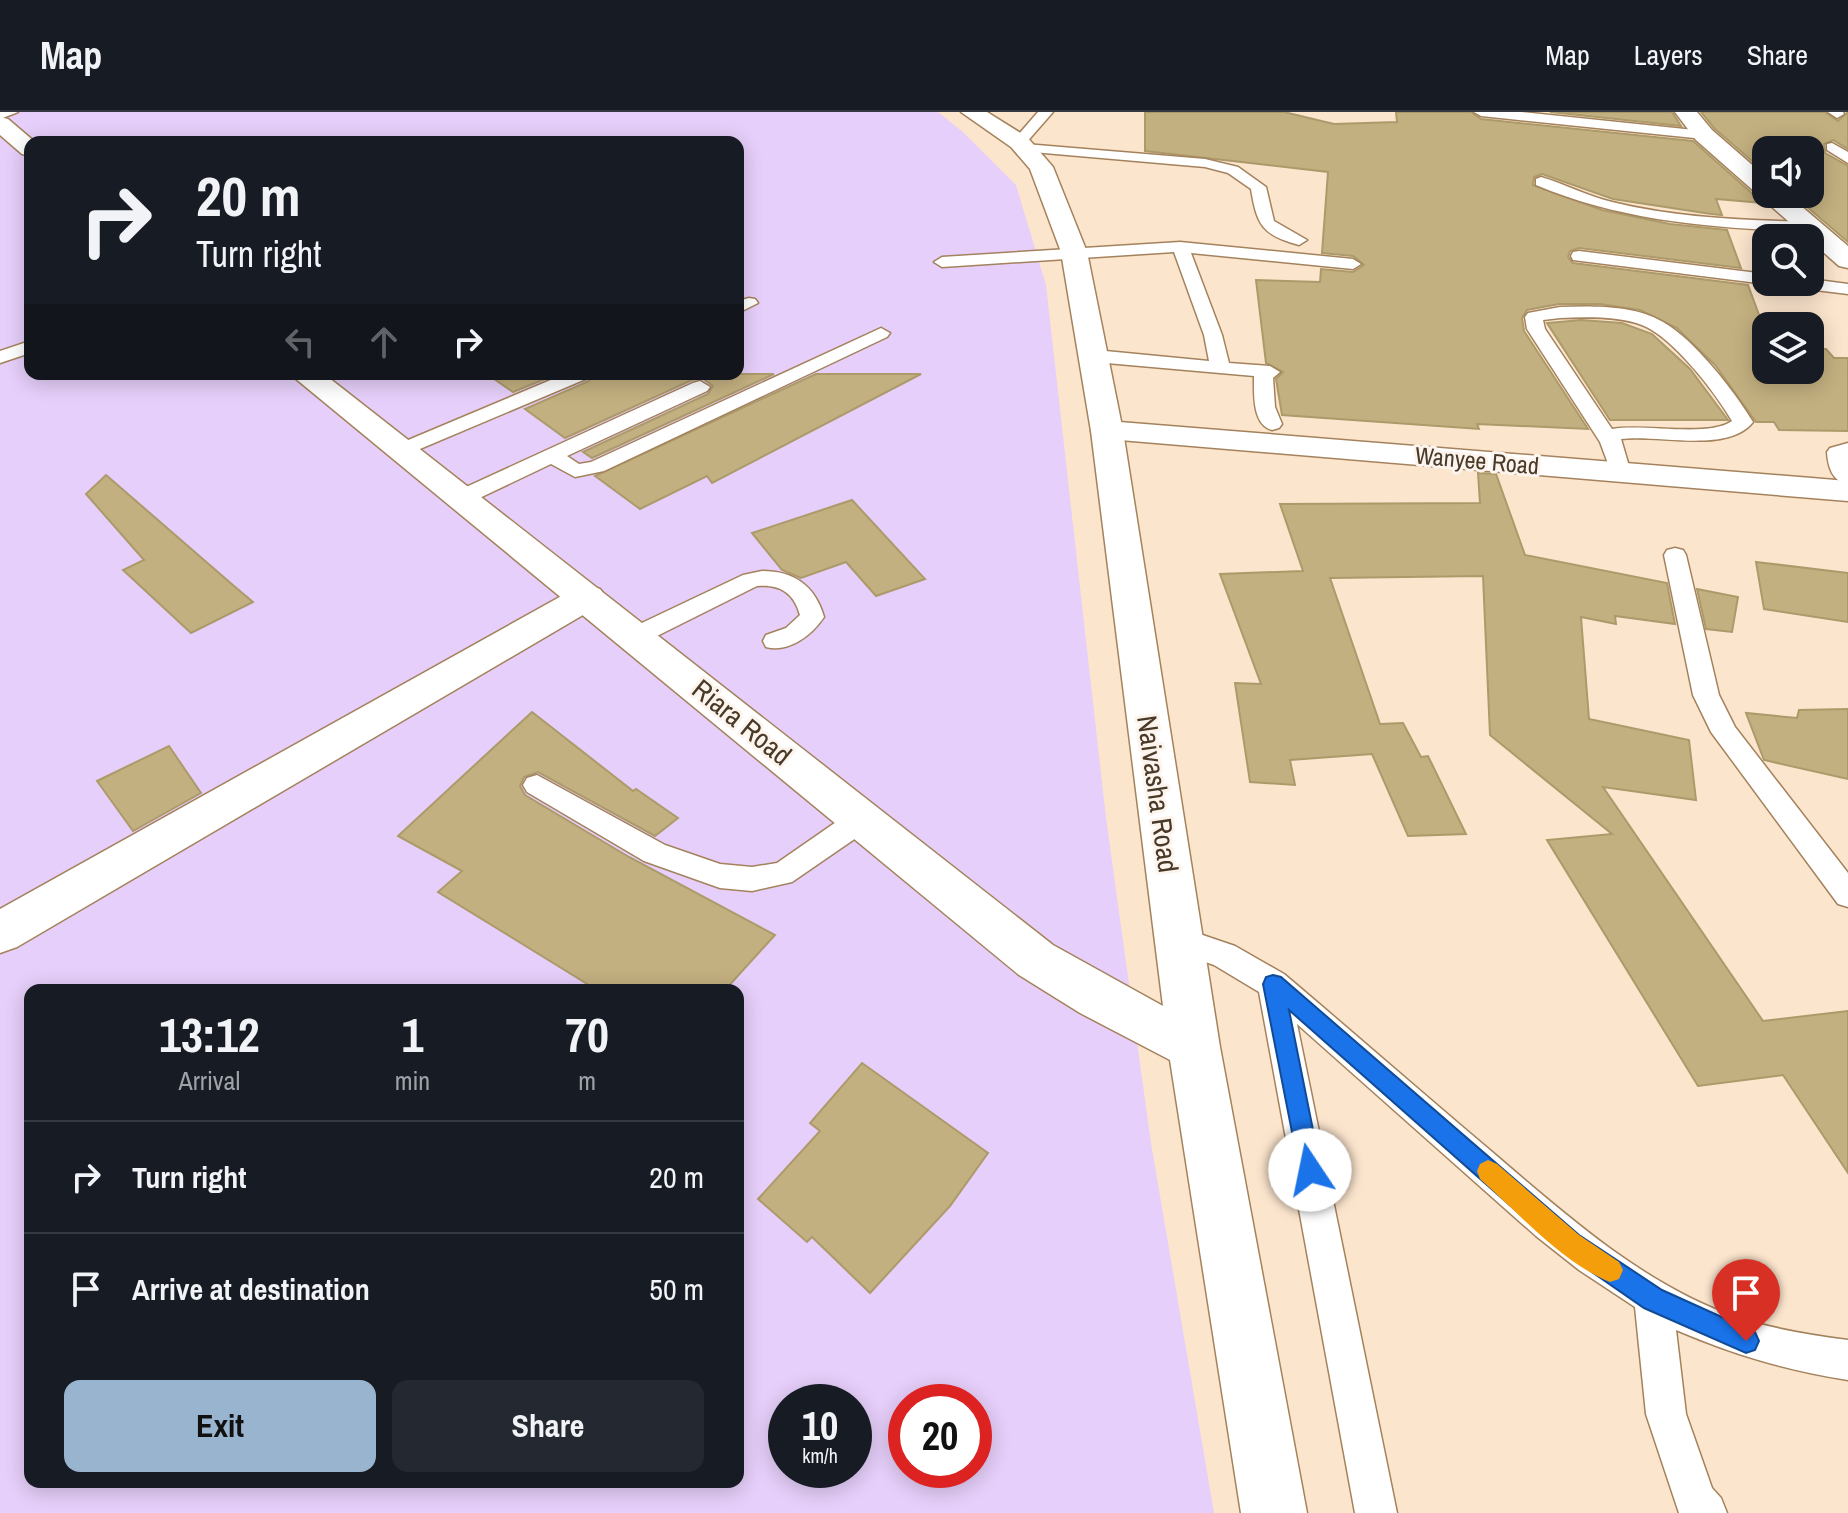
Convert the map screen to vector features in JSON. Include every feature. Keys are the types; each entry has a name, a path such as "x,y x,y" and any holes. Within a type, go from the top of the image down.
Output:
{"street":[{"name":"Naivasha Road","path":"972,112 1023,145 1041,167 1074,252 1107,431 1194,1047 1274,1513"},
{"path":"1686,112 1704,135 1752,177"},
{"path":"3,121 24,143"},
{"path":"1788,208 1807,224"},
{"path":"1824,239 1848,260"},
{"name":"Riara Road","path":"313,380 636,636 1036,960 1098,998 1194,1047"},
{"name":"Wanyee Road","path":"1107,431 1848,491"},
{"path":"0,933 587,597"}],"lane":[{"path":"1046,112 1023,145 1205,163 1233,170 1258,187 1265,221 1272,231 1299,240"},
{"path":"1481,112 1704,135"},
{"path":"1832,147 1848,159"},
{"path":"1541,182 1592,202 1728,224 1752,225"},
{"path":"1180,247 1213,335 1220,366"},
{"path":"942,262 1180,247 1353,264"},
{"path":"1579,256 1752,277"},
{"path":"1824,286 1848,289"},
{"path":"1610,442 1612,435 1621,432 1730,432 1743,422 1673,338 1654,323 1630,317 1589,314 1543,314 1534,317 1532,322 1536,329 1610,442 1620,473"},
{"path":"553,456 575,471 597,467 881,333"},
{"path":"0,357 24,349"},
{"path":"1095,356 1270,372 1263,375 1265,407 1272,424"},
{"path":"401,450 567,380"},
{"path":"461,498 700,387"},
{"path":"1848,449 1837,452 1836,458 1848,479"},
{"path":"1675,555 1706,695 1724,732 1848,895"},
{"path":"636,636 751,580 768,576 792,583 804,595 812,617 795,634 775,641"},
{"path":"537,785 667,859 696,871 738,879 753,880 785,874 862,819"},
{"path":"1179,940 1224,955 1273,984 1571,1244 1653,1299 1746,1341 1803,1356 1848,1360"},
{"path":"1273,984 1376,1513"},
{"path":"1653,1299 1666,1414 1695,1501 1706,1513"}],"shaded area":[{"path":"0,112 938,112 963,132 1016,185 1046,285 1106,818 1151,1143 1214,1513 0,1513"}],"building":[{"path":"1145,112 1284,112 1334,124 1397,122 1396,112 1471,112 1481,119 1693,141 1752,193 1752,202 1716,199 1722,215 1613,199 1542,174 1534,177 1533,185 1602,210 1670,224 1727,230 1741,268 1579,248 1570,251 1568,257 1573,263 1748,285 1758,312 1752,312 1752,384 1824,384 1824,349 1834,358 1848,358 1848,431 1779,430 1774,422 1756,422 1715,365 1677,328 1640,310 1600,304 1559,304 1527,310 1522,318 1524,331 1588,429 1477,424 1479,429 1282,415 1276,379 1283,372 1266,363 1256,280 1320,282 1321,269 1353,272 1364,265 1353,256 1322,253 1328,172 1145,151"},
{"path":"1550,112 1672,112 1681,126"},
{"path":"1701,112 1825,112 1838,121 1848,112 1848,149 1833,140 1824,144 1824,136 1752,136 1752,161 1714,128"},
{"path":"1824,144 1825,153 1848,166 1848,242 1808,208 1824,208"},
{"path":"1581,320 1622,323 1652,334 1690,369 1728,420 1610,420 1547,323"},
{"path":"744,374 774,374 592,458 583,452 708,394 713,386 705,380 744,380"},
{"path":"816,374 921,374 712,483 707,476 640,509 595,476"},
{"path":"496,380 542,380 513,392"},
{"path":"692,380 565,438 525,409 589,381"},
{"path":"1478,473 1496,474 1525,555 1667,583 1675,624 1615,616 1616,624 1581,617 1589,719 1689,740 1696,800 1603,787 1763,1021 1848,1011 1848,1173 1783,1075 1698,1086 1547,840 1612,834 1490,735 1483,576 1330,578 1380,724 1403,723 1421,757 1428,756 1466,834 1408,836 1372,754 1290,760 1295,785 1250,782 1235,683 1261,684 1220,574 1303,571 1280,504 1480,503"},
{"path":"106,475 253,602 191,633 123,570 144,560 86,494"},
{"path":"852,500 925,579 876,596 846,562 801,578 782,570 752,533"},
{"path":"1756,562 1848,573 1848,622 1764,609"},
{"path":"1697,589 1738,597 1732,632 1706,629"},
{"path":"1848,709 1848,779 1764,760 1746,713 1797,718 1799,710"},
{"path":"532,712 633,791 636,789 678,818 655,836 538,772 524,777 520,786 525,795 629,857 775,935 730,984 587,984 438,892 462,871 398,836"},
{"path":"169,746 201,793 133,831 97,781"},
{"path":"862,1063 988,1153 950,1206 870,1293 812,1237 807,1242 758,1199 820,1131 810,1123"}],"slow traffic":[{"path":"1488,1171 1571,1244 1610,1270"}],"route":[{"path":"1310,1170 1273,984 1571,1244 1653,1299 1746,1341"}]}
